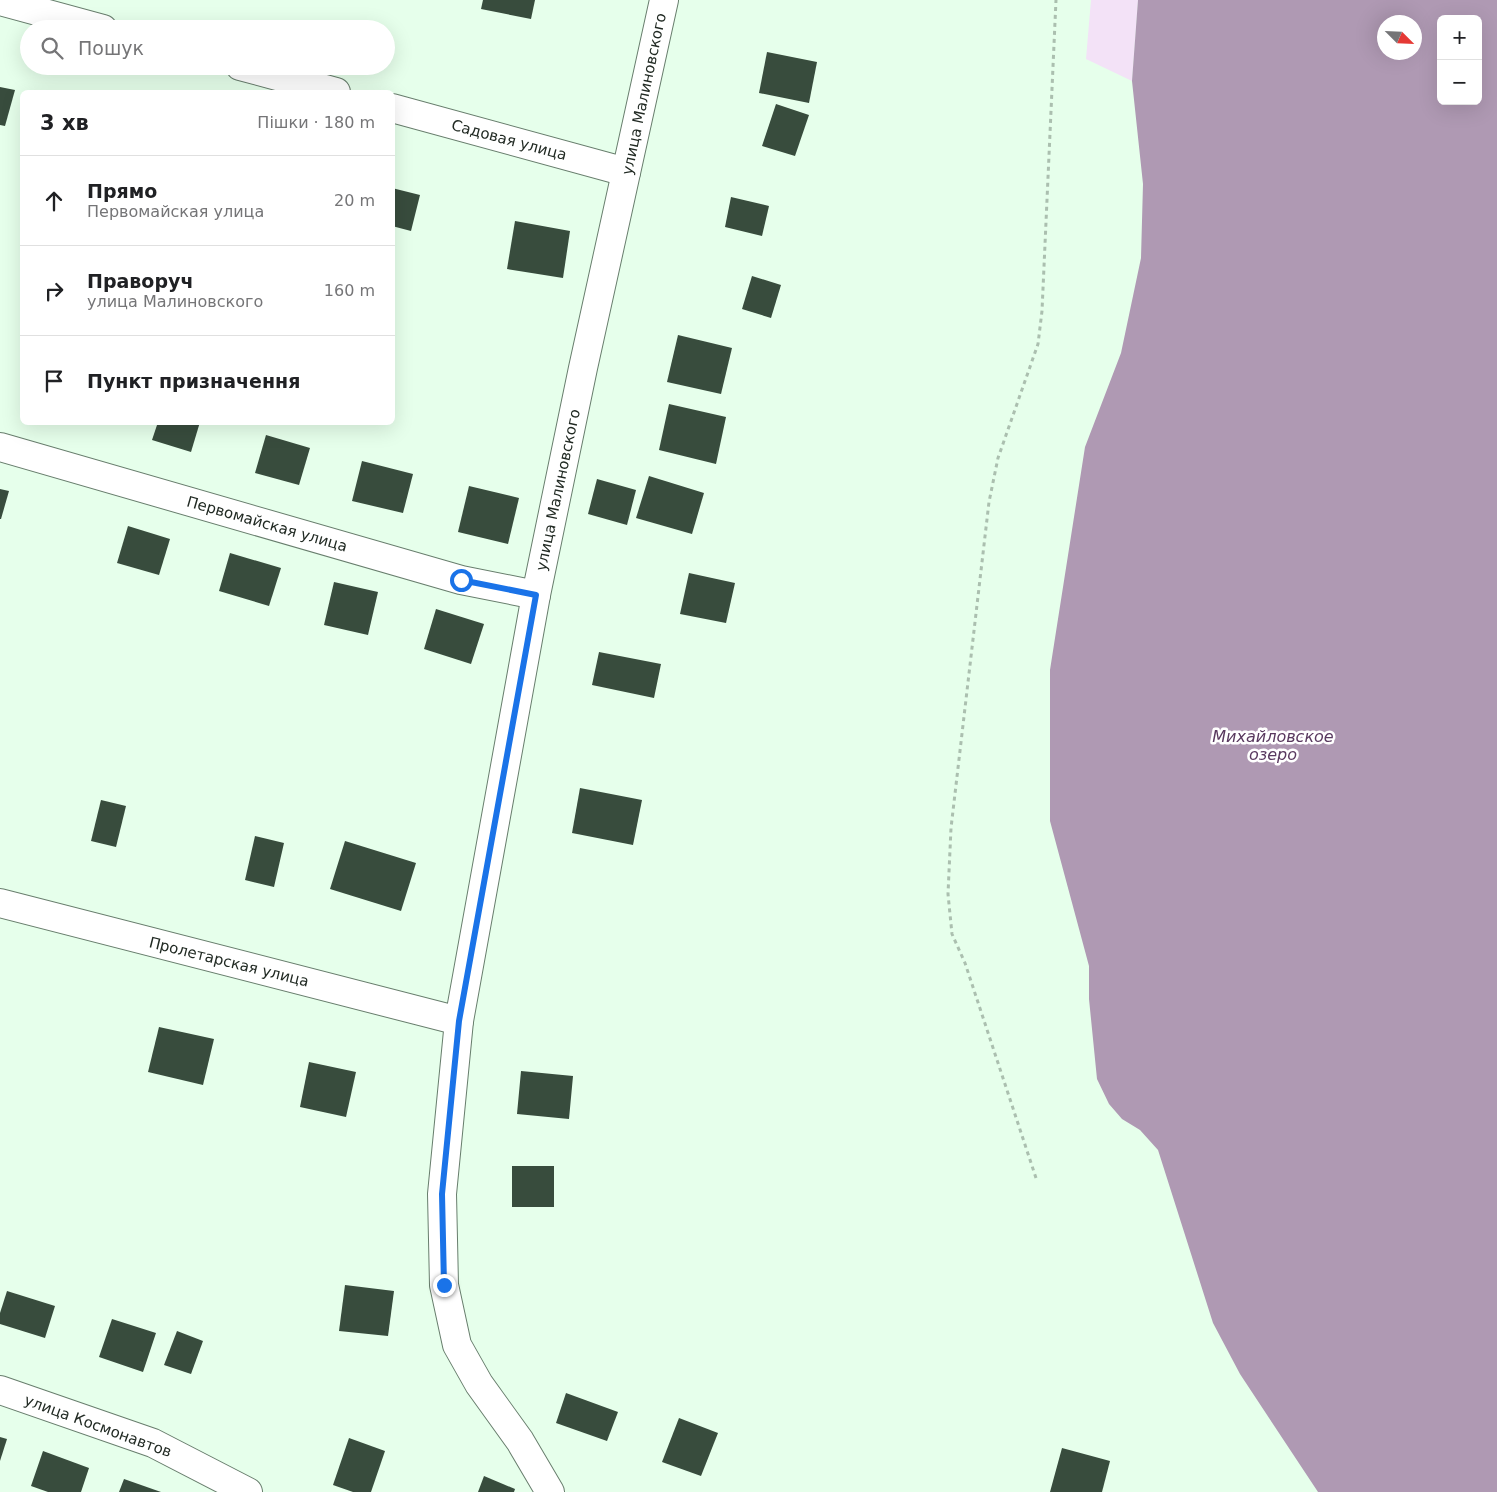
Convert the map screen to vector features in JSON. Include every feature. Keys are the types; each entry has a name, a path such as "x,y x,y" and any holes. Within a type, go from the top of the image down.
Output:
{"street":[{"path":"0,0 71,20"},
{"name":"улица Малиновского","path":"550,1492 520,1440 479,1384 457,1345 444,1285 442,1194 459,1021 536,595 583,368 664,0"},
{"path":"273,75 329,90"},
{"name":"Садовая улица","path":"395,109 626,172"},
{"name":"Первомайская улица","path":"0,447 461,580 536,595"},
{"name":"Пролетарская улица","path":"0,903 459,1021"},
{"name":"улица Космонавтов","path":"0,1390 153,1443 248,1492"}],"path":[{"path":"1036,1178 965,963 952,934 948,894 952,828 989,502 998,458 1038,344 1039,336 1056,0"}],"shaded area":[{"path":"1091,0 1138,0 1132,81 1086,59"}],"water":[{"name":"Михайловское озеро","path":"1138,0 1497,0 1497,1492 1318,1492 1240,1374 1213,1323 1158,1150 1140,1130 1122,1119 1109,1104 1097,1079 1089,999 1089,966 1050,821 1050,670 1085,447 1121,353 1141,258 1143,184 1132,81"}],"building":[{"path":"483,0 535,0 531,19 481,9"},
{"path":"767,52 817,62 809,103 759,93"},
{"path":"0,87 15,90 5,126 0,125"},
{"path":"776,104 809,115 795,156 762,146"},
{"path":"395,189 420,195 411,231 395,227"},
{"path":"731,197 769,206 762,236 725,227"},
{"path":"515,221 570,231 563,278 507,269"},
{"path":"752,276 781,285 771,318 742,309"},
{"path":"678,335 732,348 721,394 667,382"},
{"path":"669,404 726,417 716,464 659,450"},
{"path":"157,425 199,425 191,452 152,440"},
{"path":"266,435 310,448 299,485 255,473"},
{"path":"362,461 413,474 403,513 352,501"},
{"path":"649,476 704,493 692,534 636,518"},
{"path":"597,479 636,490 627,525 588,514"},
{"path":"469,486 519,498 508,544 458,532"},
{"path":"0,489 9,491 1,519 0,519"},
{"path":"128,526 170,539 159,575 117,563"},
{"path":"230,553 281,568 269,606 219,591"},
{"path":"689,573 735,583 726,623 680,614"},
{"path":"334,582 378,592 368,635 324,625"},
{"path":"436,609 484,624 471,664 424,649"},
{"path":"599,652 661,664 654,698 592,685"},
{"path":"580,788 642,800 633,845 572,833"},
{"path":"101,800 126,806 116,847 91,841"},
{"path":"255,836 284,843 274,887 245,880"},
{"path":"345,841 416,863 401,911 330,889"},
{"path":"159,1027 214,1039 203,1085 148,1072"},
{"path":"309,1062 356,1072 346,1117 300,1107"},
{"path":"521,1071 573,1076 569,1119 517,1114"},
{"path":"512,1166 554,1166 554,1207 512,1207"},
{"path":"345,1285 394,1291 388,1336 339,1331"},
{"path":"7,1291 55,1306 45,1338 0,1324 0,1313"},
{"path":"112,1319 156,1333 143,1372 99,1357"},
{"path":"177,1331 203,1341 191,1374 164,1365"},
{"path":"566,1393 618,1412 607,1441 556,1423"},
{"path":"679,1418 718,1433 701,1476 662,1462"},
{"path":"0,1437 7,1439 0,1461"},
{"path":"349,1438 385,1451 371,1492 353,1492 333,1485"},
{"path":"1062,1448 1110,1461 1102,1492 1050,1492"},
{"path":"43,1451 89,1468 81,1492 48,1492 31,1486"},
{"path":"484,1476 515,1489 514,1492 478,1492"},
{"path":"124,1479 161,1492 119,1492"}],"route":[{"path":"444,1285 442,1194 459,1021 536,595 461,580"}]}
